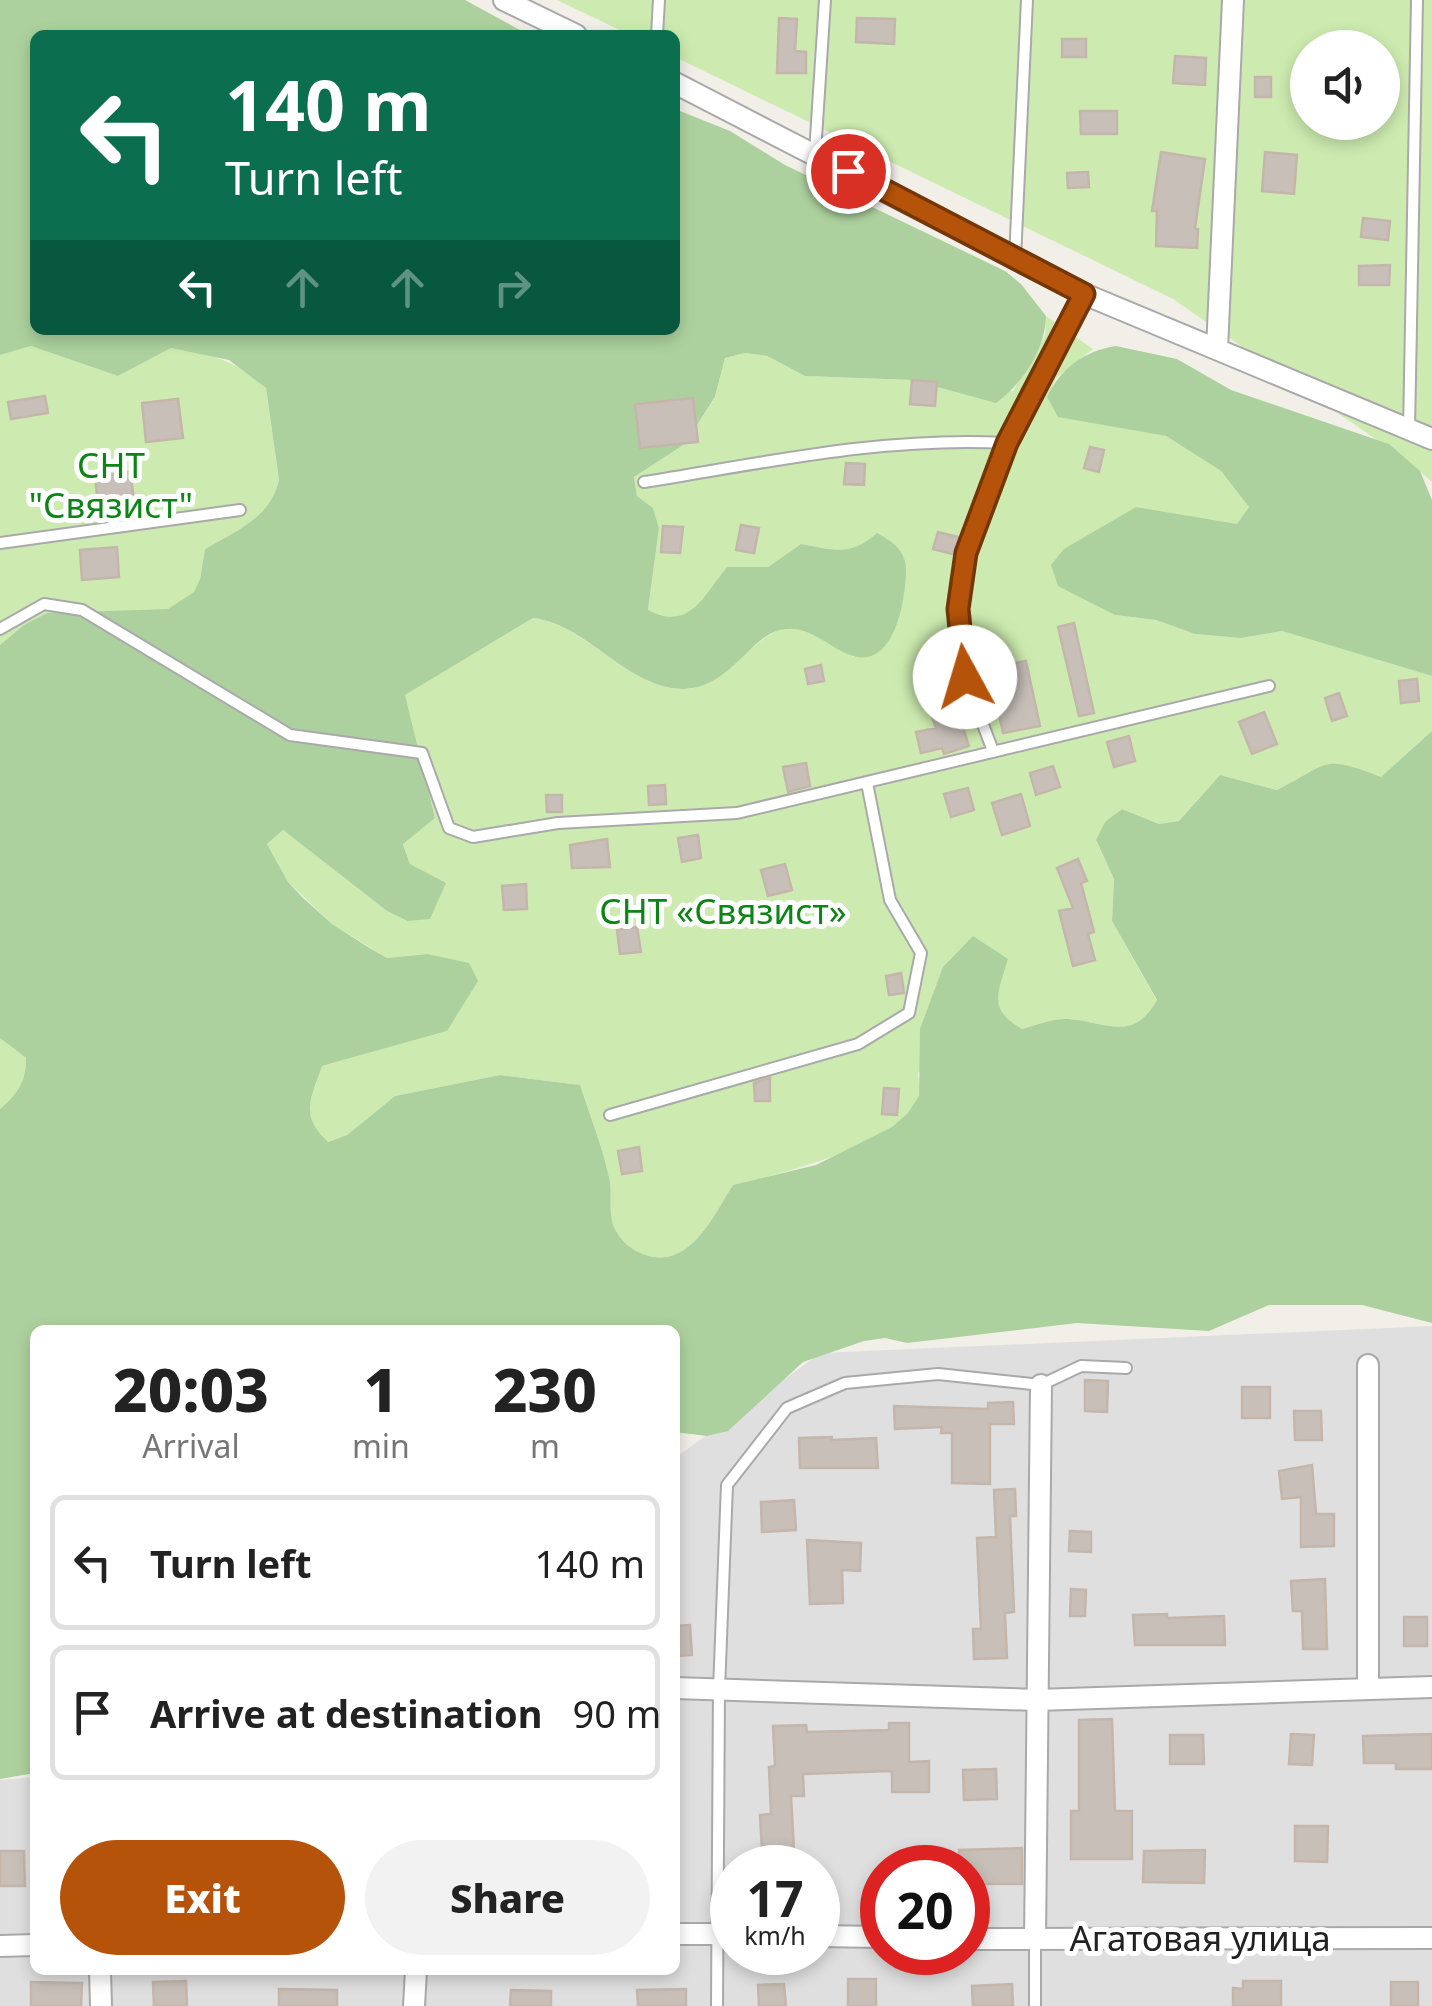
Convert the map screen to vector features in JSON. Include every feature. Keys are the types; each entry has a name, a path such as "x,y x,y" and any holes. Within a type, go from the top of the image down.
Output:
{"street":[{"path":"504,0 566,30"},
{"path":"1217,349 1233,0"},
{"path":"680,86 1084,294 1432,439"},
{"path":"1368,1365 1368,1687"},
{"path":"1035,1940 1040,1384"},
{"path":"680,1688 1037,1700 1432,1688"},
{"path":"680,1934 710,1934"},
{"name":"Агатовая улица","path":"990,1939 1432,1938"},
{"path":"0,1946 30,1946"},
{"path":"100,1975 101,2006"},
{"path":"414,2006 416,1975"}],"lane":[{"path":"656,30 659,0"},
{"path":"815,154 825,0"},
{"path":"1015,259 1027,0"},
{"path":"1409,432 1417,0"},
{"path":"993,751 965,677 958,609 966,553 1007,443 1084,294"},
{"path":"644,482 843,450 950,440 1007,443"},
{"path":"0,544 240,510"},
{"path":"0,629 44,604 82,610 290,735 422,753 448,828 473,837 558,823 737,813 1269,686"},
{"path":"610,1115 858,1044 909,1013 920,953 890,900 867,783"},
{"path":"722,1845 718,1690 727,1485 787,1408 846,1382 938,1374 1040,1384 1081,1366 1126,1368"},
{"path":"1035,1940 1036,2006"},
{"path":"717,2006 720,1975"}],"shaded area":[{"path":"1432,1326 1432,2006 0,2006 0,1780 30,1777 30,1975 680,1975 680,1454 821,1353"}],"green space":[{"path":"0,0 465,0 520,30 30,30 30,335 680,335 680,111 730,131 785,165 1005,271 1021,284 1046,316 1042,341 1031,365 996,403 912,380 805,376 767,356 745,353 725,358 715,397 685,444 634,477 637,496 653,508 659,528 648,610 662,616 685,614 703,599 727,567 768,567 801,544 850,549 877,533 899,549 906,573 894,631 877,653 865,657 850,655 808,632 780,630 759,642 714,680 684,689 644,679 572,632 533,618 405,695 435,818 403,844 410,864 446,883 430,919 408,921 387,911 283,830 267,844 288,882 332,924 387,958 427,954 469,963 478,981 447,1031 322,1066 311,1097 313,1123 328,1142 347,1135 395,1096 500,1075 580,1085 601,1145 615,1229 638,1252 659,1257 674,1255 698,1238 733,1185 816,1165 892,1127 908,1113 919,1096 920,1029 943,967 973,936 1008,959 998,999 1004,1014 1022,1029 1062,1019 1118,1027 1139,1022 1157,1000 1112,921 1114,879 1096,840 1105,822 1122,809 1159,824 1179,821 1220,775 1277,790 1326,765 1347,766 1381,777 1432,731 1432,1323 1362,1305 1269,1305 1209,1331 1077,1323 907,1343 885,1338 864,1341 803,1362 728,1431 707,1436 680,1433 680,1325 30,1325 30,1774 0,1779 0,1109 20,1086 26,1058 0,1038 0,645 24,625 47,613 168,609 194,592 205,549 260,514 279,480 266,388 229,360 171,348 118,376 31,346 0,355"},
{"path":"557,0 1432,0 1432,482 1173,299 680,59 680,30 620,30"},
{"name":"СНТ «Связист»","path":"1046,316 1093,349 1057,377 1047,397 1058,416 1166,436 1221,471 1249,507 1238,525 1136,507 1114,615 1156,620 1195,634 1241,638 1282,631 1432,676 1432,731 1381,778 1347,766 1326,765 1277,790 1220,775 1179,821 1159,824 1122,809 1096,841 1114,879 1112,921 1157,1001 1148,1014 1129,1026 1062,1019 1022,1029 1003,1018 996,999 918,1073 919,1096 909,1113 890,1129 837,1155 733,1185 698,1238 674,1255 659,1257 638,1252 615,1229 601,1145 580,1085 500,1075 395,1096 347,1135 327,1142 310,1115 311,1097 322,1066 447,1031 427,954 387,958 332,924 288,882 267,844 283,830 387,911 410,864 403,843 435,818 404,695 533,618 572,632 628,670 666,687 686,689 702,685 772,633 785,628 813,633 854,657 860,548 839,551 801,544 768,567 727,567 703,600 685,614 662,616 648,611 659,528 653,508 637,496 634,477 685,444 715,398 725,358 745,353 767,356 805,376 912,380 1013,391 1045,336"},
{"name":"СНТ \"Связист\"","path":"31,346 118,376 171,348 233,364 266,388 279,480 260,514 205,549 194,593 168,610 47,613 0,645 0,355"},
{"path":"1116,346 1177,359 1231,390 1389,444 1420,471 1432,500 1432,676 1282,631 1241,638 1195,634 1156,620 1115,615 1058,586 1051,565 1064,549 1136,507 1237,524 1249,507 1221,471 1166,436 1058,417 1047,397 1059,378 1084,357"},
{"path":"0,1038 26,1058 20,1086 0,1109"}],"building":[{"path":"779,18 797,19 795,51 806,52 806,73 777,73"},
{"path":"857,18 895,19 894,44 856,42"},
{"path":"1062,39 1086,39 1086,57 1062,57"},
{"path":"1175,56 1206,58 1205,85 1173,83"},
{"path":"1255,77 1271,77 1271,97 1255,97"},
{"path":"1080,111 1117,111 1117,134 1081,134"},
{"path":"1161,152 1205,159 1195,228 1197,248 1156,246 1157,211 1152,211"},
{"path":"1265,152 1297,155 1294,194 1262,191"},
{"path":"1088,172 1089,187 1068,188 1067,173"},
{"path":"1363,218 1390,221 1388,240 1361,237"},
{"path":"1390,265 1389,285 1359,285 1359,266"},
{"path":"912,380 937,382 935,406 910,404"},
{"path":"45,396 48,413 11,419 8,402"},
{"path":"693,398 698,442 640,448 635,404"},
{"path":"178,399 183,438 146,442 142,403"},
{"path":"1090,447 1104,450 1099,472 1084,468"},
{"path":"846,463 865,464 864,485 844,484"},
{"path":"130,472 134,499 98,504 95,477"},
{"path":"741,525 759,528 754,553 736,550"},
{"path":"663,526 683,527 680,553 661,552"},
{"path":"938,532 962,538 957,555 933,549"},
{"path":"117,547 119,577 82,580 80,550"},
{"path":"1074,623 1094,713 1079,716 1058,627"},
{"path":"1026,661 1040,726 1003,733 989,668"},
{"path":"821,665 824,681 808,684 805,669"},
{"path":"1417,679 1419,701 1401,703 1399,681"},
{"path":"1339,693 1347,716 1332,721 1325,698"},
{"path":"955,703 969,746 944,754 942,748 921,753 916,732 936,728 930,711"},
{"path":"1264,712 1277,744 1252,754 1239,722"},
{"path":"1129,736 1135,761 1114,767 1107,742"},
{"path":"806,763 810,786 788,792 783,767"},
{"path":"1053,766 1060,787 1036,795 1030,773"},
{"path":"665,785 666,804 649,805 648,786"},
{"path":"968,788 974,810 951,817 944,794"},
{"path":"1021,794 1030,826 1002,835 992,803"},
{"path":"546,795 562,795 562,812 547,812"},
{"path":"698,835 701,858 682,862 678,838"},
{"path":"607,839 610,867 572,868 570,845"},
{"path":"1078,859 1087,881 1081,883 1094,932 1088,934 1095,960 1073,966 1059,911 1073,908 1057,868"},
{"path":"785,864 792,890 768,896 761,870"},
{"path":"526,884 527,909 504,910 502,886"},
{"path":"637,927 641,952 620,954 617,930"},
{"path":"901,973 904,993 889,995 886,976"},
{"path":"770,1078 770,1101 755,1101 754,1083"},
{"path":"884,1088 899,1089 897,1115 882,1114"},
{"path":"639,1147 642,1171 622,1174 618,1151"},
{"path":"1085,1380 1108,1381 1107,1412 1085,1411"},
{"path":"1242,1387 1270,1387 1270,1418 1242,1418"},
{"path":"1013,1402 1014,1424 990,1424 990,1484 952,1483 952,1433 941,1433 942,1427 895,1429 894,1406 988,1409 988,1403"},
{"path":"1294,1411 1321,1411 1322,1440 1295,1440"},
{"path":"799,1438 876,1438 878,1468 800,1468"},
{"path":"1312,1465 1316,1514 1334,1514 1334,1546 1301,1547 1301,1497 1282,1499 1279,1471"},
{"path":"1015,1489 1016,1516 1010,1516 1014,1612 1005,1613 1007,1658 974,1659 973,1629 981,1629 977,1538 996,1537 994,1490"},
{"path":"794,1500 796,1530 762,1532 761,1502"},
{"path":"1070,1531 1091,1532 1091,1552 1069,1551"},
{"path":"807,1540 861,1543 860,1571 842,1570 843,1603 810,1604"},
{"path":"1325,1579 1327,1649 1303,1649 1302,1611 1293,1611 1291,1581"},
{"path":"1071,1589 1086,1590 1085,1616 1070,1616"},
{"path":"1167,1614 1167,1618 1224,1616 1225,1645 1135,1645 1133,1615"},
{"path":"1404,1617 1427,1617 1427,1646 1404,1646"},
{"path":"690,1625 692,1655 680,1656 680,1626"},
{"path":"1112,1719 1115,1811 1132,1811 1132,1859 1071,1859 1071,1811 1079,1811 1079,1720"},
{"path":"889,1723 909,1723 909,1762 929,1761 929,1792 892,1792 892,1771 803,1774 804,1796 791,1796 794,1845 762,1845 760,1815 771,1814 769,1767 775,1766 773,1726 806,1725 807,1732 889,1730"},
{"path":"1291,1734 1314,1735 1312,1765 1289,1764"},
{"path":"1432,1734 1432,1769 1396,1769 1396,1763 1364,1763 1363,1736"},
{"path":"1170,1735 1203,1735 1204,1764 1170,1764"},
{"path":"996,1769 997,1799 964,1800 963,1770"},
{"path":"1295,1826 1328,1826 1327,1862 1295,1861"},
{"path":"1022,1848 1022,1884 990,1884 990,1849"},
{"path":"1205,1850 1204,1883 1143,1882 1144,1851"},
{"path":"0,1851 24,1851 25,1886 0,1886"},
{"path":"848,1979 876,1979 876,2006 848,2006"},
{"path":"186,1981 187,2006 154,2006 153,1982"},
{"path":"1243,1981 1281,1981 1281,2006 1233,2006 1233,1988 1243,1989"},
{"path":"31,1982 82,1983 81,2006 31,2006"},
{"path":"1391,1982 1418,1982 1418,2006 1391,2006"},
{"path":"784,1984 786,2006 759,2006 758,1985"},
{"path":"1012,1984 1013,2006 973,2006 972,1986"},
{"path":"279,1989 337,1990 337,2006 279,2006"},
{"path":"686,1989 686,2006 638,2006 637,1990"},
{"path":"511,1990 551,1991 551,2006 510,2006"}],"route":[{"path":"848,171 1084,294 1007,443 966,553 958,609 965,677"}]}
